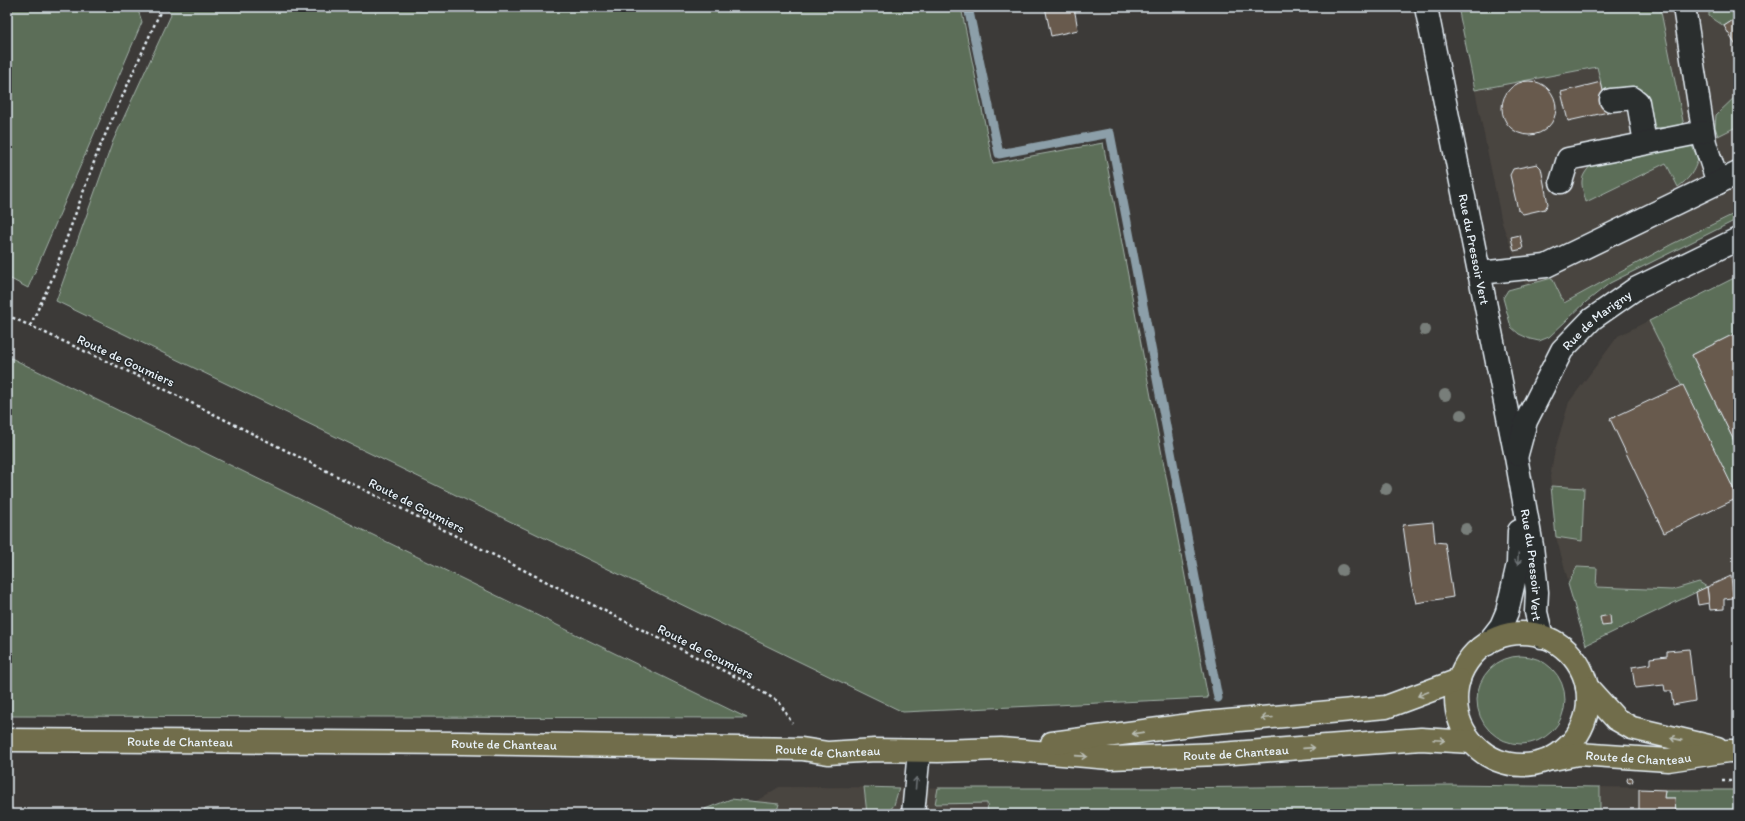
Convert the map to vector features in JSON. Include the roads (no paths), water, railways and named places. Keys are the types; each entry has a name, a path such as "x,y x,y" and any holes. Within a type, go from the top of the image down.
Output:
{"main road":[{"name":"Route de Chanteau","path":"1513,634 1532,634 1551,640 1568,652 1580,668 1588,687 1616,719 1632,728 1733,751 1668,760 1578,754 1531,765 1509,764 1488,756 1471,742 1460,723 1456,701 1459,680 1467,663 1479,649 1495,639 1513,634"},
{"name":"Route de Chanteau","path":"7,740 471,743 802,749 828,753 875,750 919,751 1001,749 1205,723 1386,708 1459,680"},
{"name":"Route de Chanteau","path":"1548,760 1570,746 1583,727 1588,708 1588,687"},
{"name":"Route de Chanteau","path":"1001,749 1110,758 1220,754 1421,739 1471,742"}],"street":[{"name":"Rue du Pressoir Vert","path":"1426,7 1516,457 1521,492 1532,546 1537,592 1536,612 1542,637"},
{"path":"1684,7 1703,132 1718,183"},
{"path":"1611,100 1633,98 1638,102 1645,143"},
{"path":"1561,182 1568,159 1703,132"},
{"path":"1479,273 1546,266 1738,173"},
{"name":"Rue de Marigny","path":"1516,457 1526,421 1562,350 1592,319 1635,289 1738,239"},
{"name":"Rue du Pressoir Vert","path":"1487,644 1501,626 1507,612 1518,564 1521,492"},
{"path":"913,814 919,751"}],"waterway":[{"path":"968,7 999,154 1110,133 1218,698"}]}
